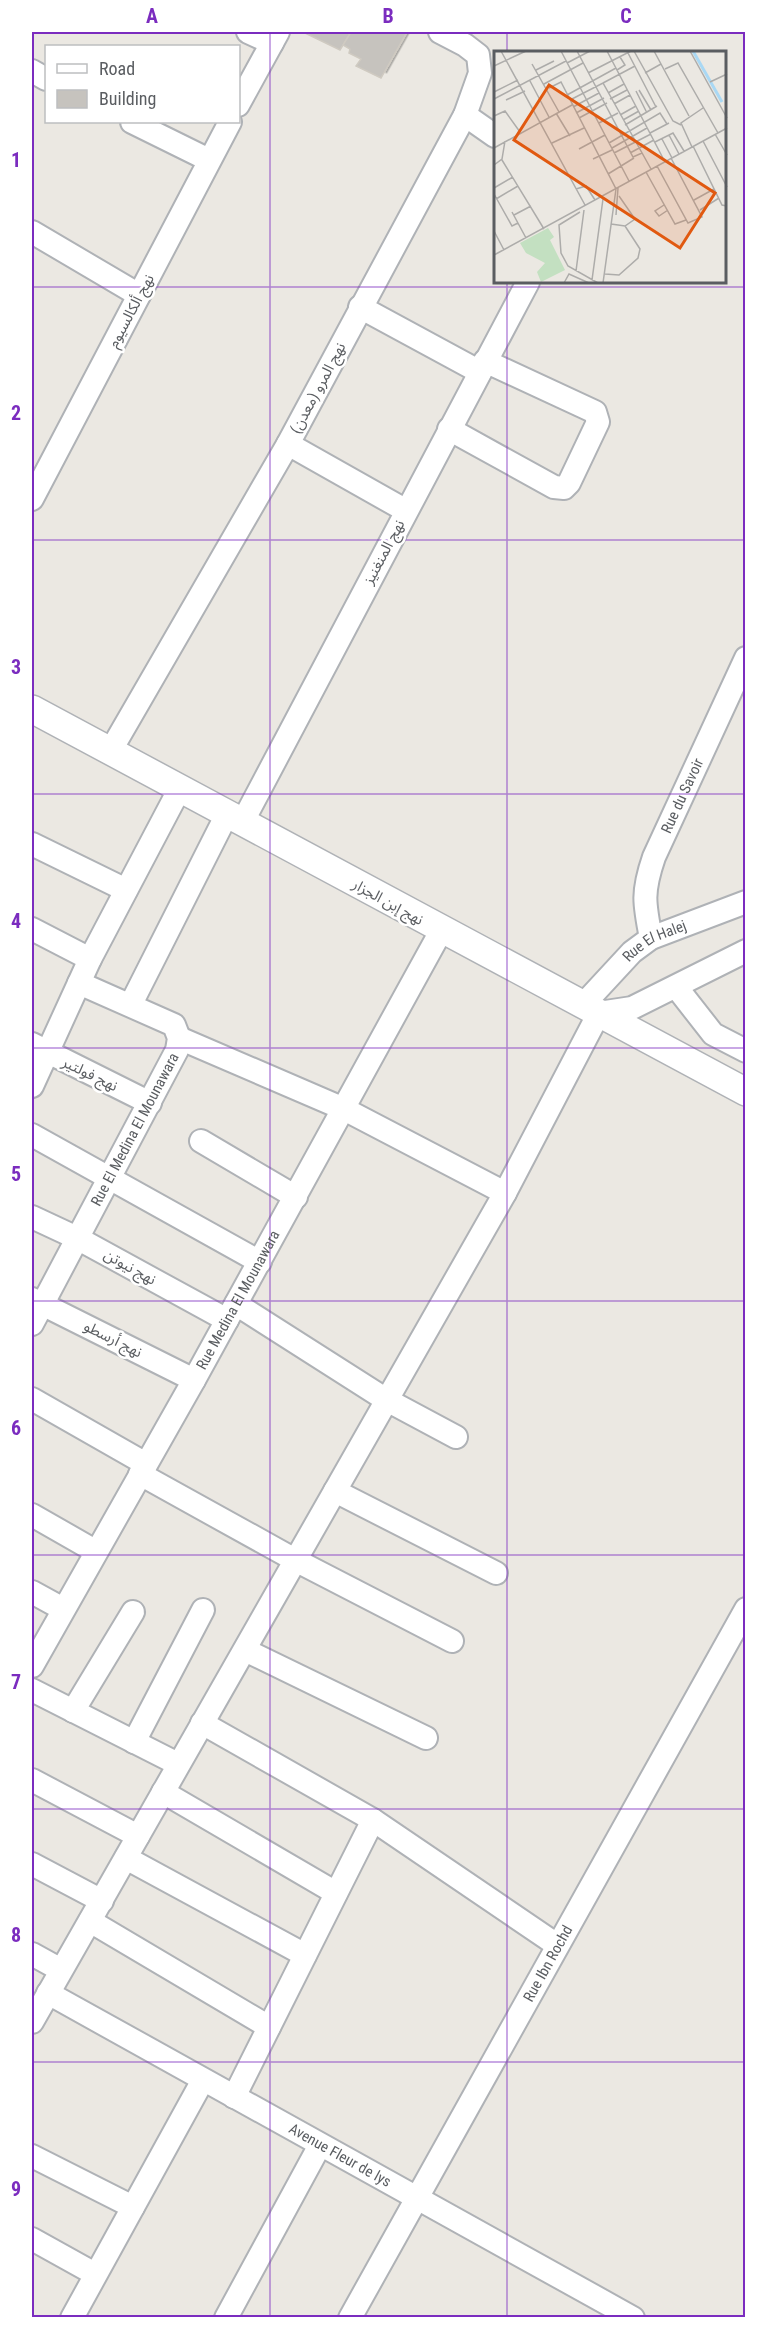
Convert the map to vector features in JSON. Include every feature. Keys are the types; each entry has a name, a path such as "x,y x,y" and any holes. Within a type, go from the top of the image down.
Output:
{"street":[{"path":"240,101 275,37 248,32"},
{"name":"نهج المرو (معدن)","path":"111,750 288,444 465,115 480,73 478,55 465,45 440,32"},
{"path":"465,115 494,135"},
{"path":"134,123 209,160"},
{"name":"نهج ألكالسيوم","path":"32,499 229,123"},
{"path":"32,232 139,295"},
{"name":"نهج المنغنيز","path":"131,1004 405,510 527,284"},
{"path":"360,307 483,366 595,412 598,422 564,488 554,487 449,429"},
{"path":"288,444 405,510"},
{"name":"Rue du Savoir","path":"651,938 644,901 649,873 746,658"},
{"name":"نهج إبن الجزار","path":"32,709 441,931 746,1092"},
{"path":"32,1086 39,1049 79,983 179,790"},
{"path":"32,844 126,890"},
{"name":"Rue El Halej","path":"32,2022 505,1193 590,1009 632,952 651,938 746,902"},
{"path":"32,929 90,959"},
{"name":"Rue Medina El Mounawara","path":"32,1666 260,1262 441,931"},
{"path":"590,1009 632,1008 677,988 746,951"},
{"name":"Rue El Medina El Mounawara","path":"32,1324 37,1301 77,1238 111,1177 177,1050 179,1038 174,1025 131,1004 79,983"},
{"path":"677,988 713,1034 746,1051"},
{"path":"179,1038 344,1109 505,1193"},
{"name":"نهج فولتير","path":"39,1049 150,1103"},
{"path":"32,1135 260,1262"},
{"path":"201,1140 296,1197"},
{"name":"نهج نيوتن","path":"32,1217 232,1312 456,1437"},
{"name":"نهج أرسطو","path":"37,1301 194,1380"},
{"path":"32,1399 143,1469 297,1561 452,1641"},
{"path":"335,1491 496,1573"},
{"path":"32,1515 96,1551"},
{"path":"32,1592 63,1609"},
{"name":"Rue Ibn Rochd","path":"350,2318 746,1609"},
{"path":"135,1742 203,1610"},
{"path":"74,1711 133,1612"},
{"path":"245,1650 426,1738"},
{"path":"32,1690 178,1764"},
{"path":"202,1723 373,1820 557,1945"},
{"path":"32,1780 138,1836"},
{"path":"163,1792 336,1893"},
{"path":"234,2097 373,1820"},
{"path":"126,1858 305,1955"},
{"path":"32,1864 102,1901"},
{"path":"90,1921 269,2027"},
{"path":"32,1954 61,1971"},
{"name":"Avenue Fleur de lys","path":"48,1993 633,2318"},
{"path":"72,2318 203,2080"},
{"path":"226,2318 320,2145"},
{"path":"32,2156 133,2207"},
{"path":"32,2239 95,2274"}],"building":[{"path":"303,32 351,32 340,50"},
{"path":"351,32 407,32 381,78 356,66 361,59 349,53 350,49 343,45"}]}
